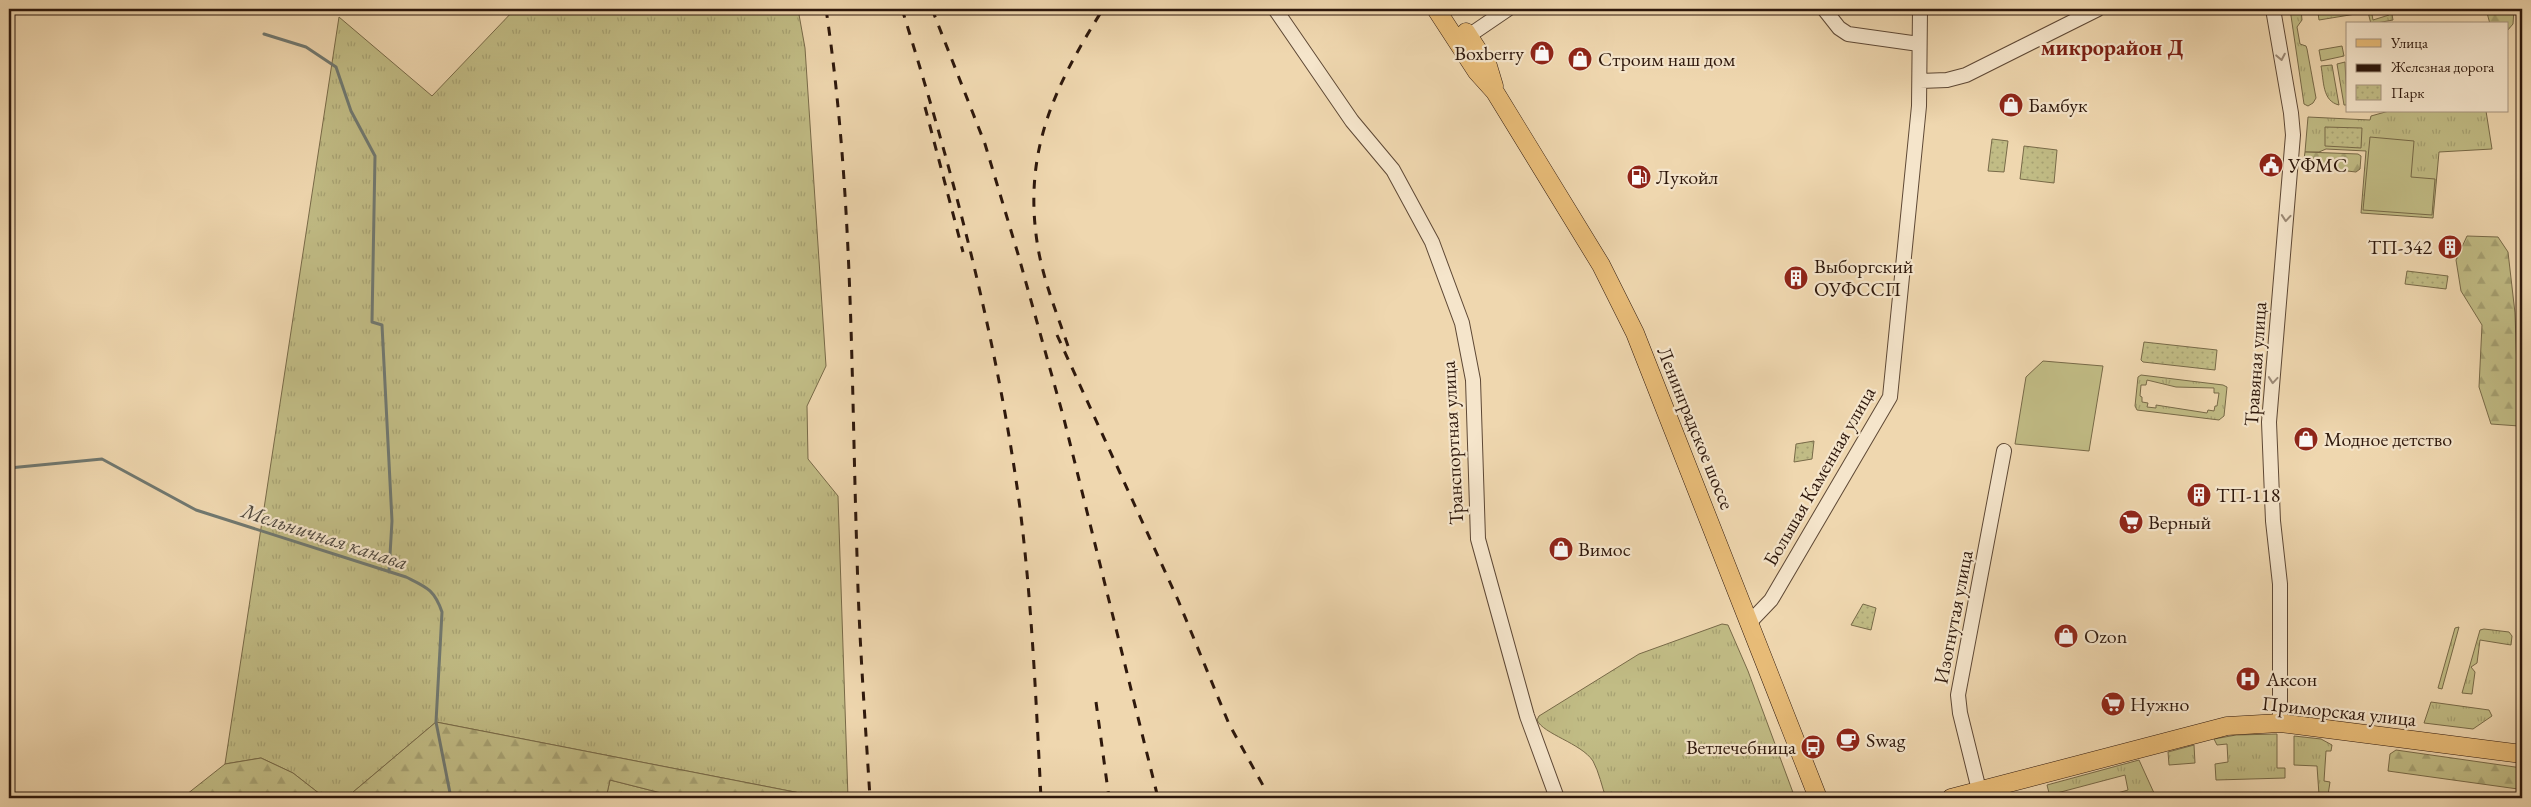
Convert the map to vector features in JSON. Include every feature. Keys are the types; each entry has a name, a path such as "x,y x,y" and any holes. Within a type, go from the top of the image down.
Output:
{"main road":[{"name":"Ленинградское шоссе","path":"1436,9 1488,66 1495,92 1602,264 1635,333 1818,798"},
{"name":"Ленинградское шоссе","path":"1450,9 1463,39"},
{"name":"Приморская улица","path":"1951,798 2214,728 2280,723 2522,754"}],"street":[{"name":"Транспортная улица","path":"1275,9 1352,121 1393,170 1432,242 1462,323 1472,380 1478,539 1527,716 1557,798"},
{"path":"1463,39 1508,9"},
{"path":"1824,9 1839,28 1848,34 1919,44"},
{"name":"Большая Каменная улица","path":"1749,623 1771,600 1890,397 1920,81 1920,9"},
{"path":"1920,81 1947,80 1966,74 2098,9"},
{"name":"Травяная улица","path":"2273,9 2292,113 2293,136 2269,422 2273,521 2280,584 2280,723"},
{"name":"Изогнутая улица","path":"1979,790 1958,707 1958,695 2004,451"}],"green space":[{"path":"515,9 798,9 805,48 826,366 807,406 808,459 838,496 848,798 807,798 805,794 436,722 346,798 325,798 293,773 261,758 225,764 339,17 432,96"},
{"path":"2290,9 2301,9 2302,20 2297,27 2300,44 2306,46 2307,49 2316,98 2308,106 2304,104"},
{"path":"2346,9 2371,9 2373,20 2389,15 2388,9 2391,9 2393,20 2370,22 2368,12 2319,20 2318,13"},
{"path":"2486,9 2514,9 2513,24 2508,30 2508,22 2489,22"},
{"path":"2342,46 2344,56 2321,61 2319,50"},
{"path":"2345,62 2346,105 2344,105 2337,64"},
{"path":"2332,65 2339,105 2329,99 2325,90 2321,66"},
{"path":"2385,112 2486,112 2492,149 2439,152 2433,218 2361,213 2366,151 2326,149 2319,152 2305,152 2308,117 2370,120 2371,116"},
{"path":"2325,127 2362,128 2361,148 2325,146"},
{"path":"2370,137 2414,141 2411,177 2435,179 2432,215 2363,210"},
{"path":"1992,139 2008,141 2004,172 1988,171"},
{"path":"2024,146 2057,150 2054,183 2020,179"},
{"path":"2305,152 2358,154 2361,156 2360,169 2356,172 2303,166"},
{"path":"2467,236 2498,237 2508,252 2515,313 2519,426 2491,424 2479,387 2482,325 2461,291 2456,260"},
{"path":"2407,271 2448,276 2446,289 2405,284"},
{"path":"2144,342 2217,350 2215,370 2143,362 2141,360"},
{"path":"2043,361 2103,366 2089,451 2015,444 2026,377"},
{"path":"2141,375 2223,385 2227,387 2224,416 2219,420 2137,410 2135,406 2138,377","holes":["2147,380 2176,387 2214,388 2214,393 2219,393 2217,406 2215,406 2214,411 2208,410 2207,413 2156,405 2156,408 2147,407 2148,403 2142,402 2142,397 2140,396 2141,385 2146,385"]},
{"path":"1814,441 1812,459 1794,462 1796,444"},
{"path":"1863,604 1876,608 1871,630 1851,625"},
{"path":"1722,624 1728,625 1748,671 1795,798 1606,798 1593,761 1580,749 1541,725 1537,720 1539,716 1639,654"},
{"path":"2459,627 2442,689 2438,688 2455,628"},
{"path":"2480,630 2509,632 2512,636 2511,645 2480,640 2477,663 2471,667 2475,672 2472,694 2462,693"},
{"path":"2431,702 2489,710 2492,716 2473,729 2424,723"},
{"path":"436,722 805,794 807,798 681,798 610,780 606,798 346,798"},
{"path":"2277,734 2277,768 2285,768 2285,778 2216,780 2215,764 2228,762 2227,744 2217,745 2214,739 2236,735"},
{"path":"2294,736 2321,739 2332,745 2331,751 2326,751 2324,781 2330,782 2326,797 2319,795 2317,766 2294,765"},
{"path":"2194,745 2195,763 2169,765 2168,752"},
{"path":"2396,750 2522,768 2522,786 2518,789 2388,771 2390,754"},
{"path":"261,758 293,773 325,798 182,798 225,764"},
{"path":"2139,760 2154,793 2160,793 2160,798 2139,798 2138,795 2128,798 2100,798 2128,790 2125,775 2057,793 2054,798 2049,793 2047,785"},
{"path":"610,780 681,798 606,798"}],"waterway":[{"path":"264,34 306,47 336,67 351,111 375,156 372,322 382,325 392,521 389,572"},
{"name":"Мельничная канава","path":"9,468 102,459 196,510 406,577 419,583 436,598 442,612 436,722 451,798"}],"railway":[{"path":"826,9 835,77 846,213 852,350 858,586 870,798"},
{"path":"902,9 956,194 972,256 999,381 1020,508 1028,580 1041,798"},
{"path":"932,9 985,144 1018,254 1064,419 1158,798"},
{"path":"1068,346 1051,298 1038,248 1034,214 1035,182 1039,151 1046,122 1057,94 1085,38 1103,9"},
{"path":"925,107 963,252"},
{"path":"1057,335 1178,600 1229,724 1270,798"},
{"path":"1096,702 1109,798"}],"place":[{"name":"Boxberry","path":"1542,53"},
{"name":"Строим наш дом","path":"1580,59"},
{"name":"Бамбук","path":"2011,105"},
{"name":"УФМС","path":"2271,165"},
{"name":"Лукойл","path":"1639,177"},
{"name":"ТП-342","path":"2450,247"},
{"name":"Выборгский ОУФССП","path":"1796,278"},
{"name":"Модное детство","path":"2306,439"},
{"name":"ТП-118","path":"2199,495"},
{"name":"Верный","path":"2131,522"},
{"name":"Вимос","path":"1561,549"},
{"name":"Ozon","path":"2066,636"},
{"name":"Аксон","path":"2248,679"},
{"name":"Нужно","path":"2113,704"},
{"name":"Swag","path":"1848,740"},
{"name":"Ветлечебница","path":"1813,747"}],"district":[{"name":"микрорайон Д","path":"2112,47"}]}
